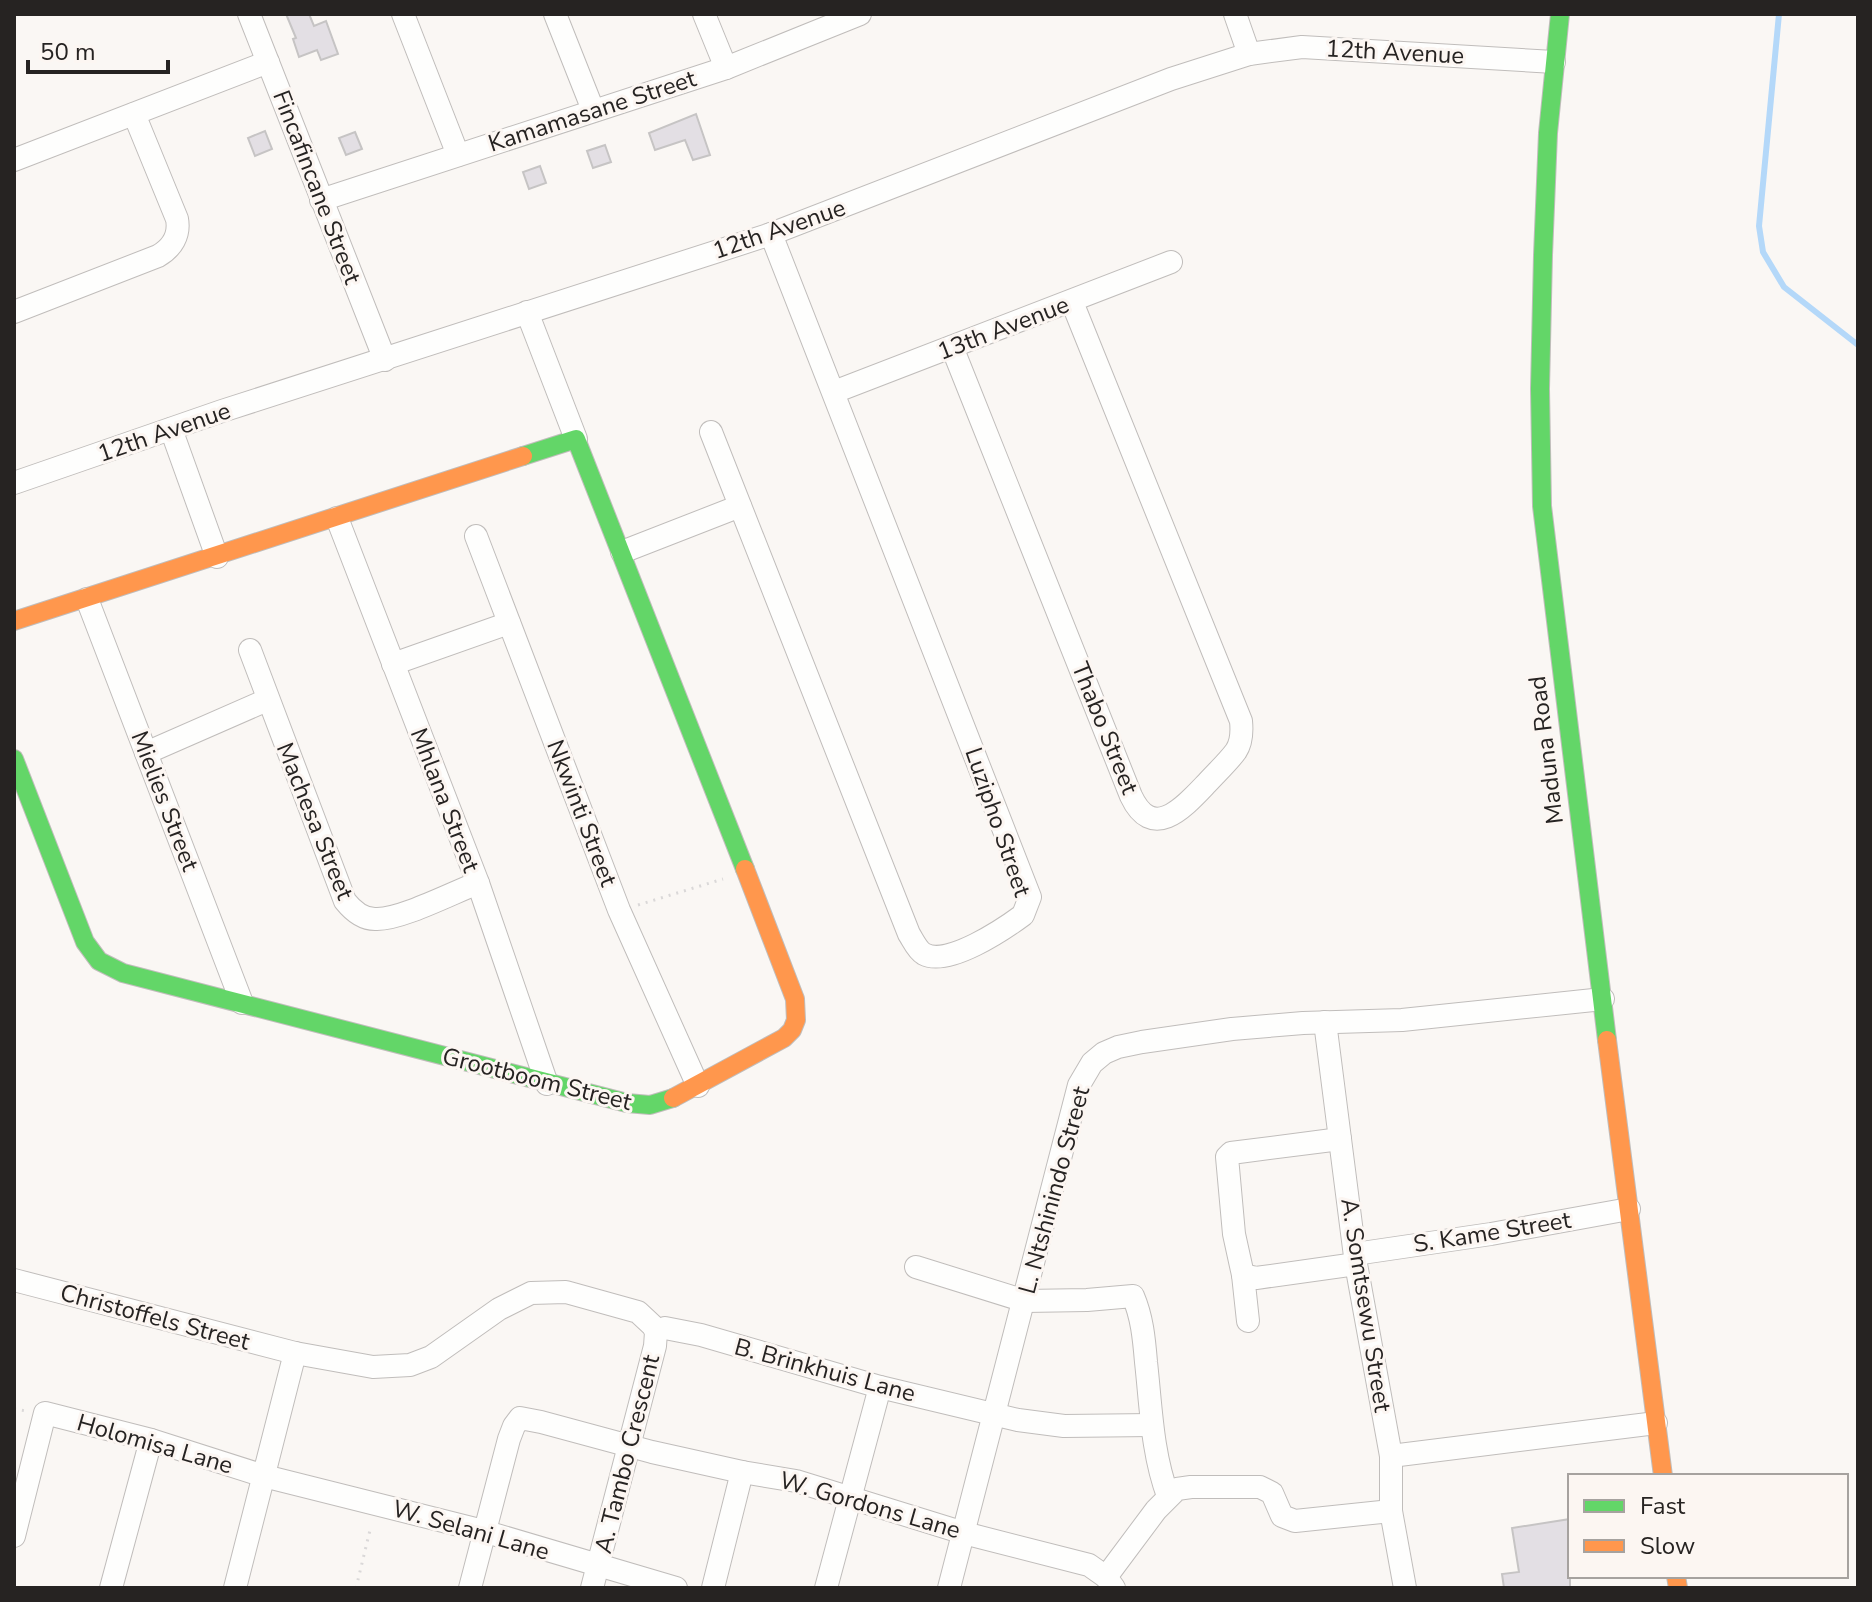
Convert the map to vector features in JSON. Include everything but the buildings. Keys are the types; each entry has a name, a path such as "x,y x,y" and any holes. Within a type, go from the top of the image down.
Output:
{"street":[{"name":"Fincafincane Street","path":"249,14 385,360"},
{"path":"403,14 458,155"},
{"path":"555,14 593,110"},
{"path":"704,14 726,68"},
{"name":"Kamamasane Street","path":"321,200 726,68 858,14"},
{"path":"1235,14 1249,54"},
{"name":"Maduna Road","path":"1560,14 1554,62 1543,255 1542,506 1663,1474"},
{"name":"12th Avenue","path":"14,483 771,234 1171,79 1249,54 1302,47 1554,62"},
{"path":"14,160 268,62"},
{"path":"14,312 158,256 172,244 178,230 177,219 134,114"},
{"name":"Luzipho Street","path":"711,432 896,902 917,947 924,954 951,956 1018,919 1026,910 1030,897 771,234"},
{"name":"13th Avenue","path":"834,392 1171,262"},
{"name":"Thabo Street","path":"952,347 1134,803 1148,816 1159,819 1169,817 1184,807 1237,749 1241,721 1072,302"},
{"name":"Grootboom Street","path":"15,765 91,954 123,973 627,1103 666,1103 791,1033 799,1019 798,1009 779,956 527,312"},
{"path":"171,429 217,557"},
{"path":"14,621 576,439"},
{"path":"622,552 740,506"},
{"name":"Mhlana Street","path":"337,518 478,883 547,1084"},
{"name":"Nkwinti Street","path":"476,536 619,910 698,1086"},
{"name":"Mielies Street","path":"87,599 242,1003"},
{"path":"393,664 509,623"},
{"name":"Machesa Street","path":"250,650 345,901 352,910 361,916 379,920 478,883"},
{"path":"146,753 267,700"},
{"name":"L. Ntshinindo Street","path":"949,1588 1079,1085 1092,1063 1118,1047 1232,1029 1402,1020 1603,999"},
{"name":"A. Somtsewu Street","path":"1325,1022 1356,1259 1391,1456 1391,1511 1405,1588"},
{"path":"1248,1321 1234,1234 1227,1157 1231,1153 1340,1139"},
{"name":"S. Kame Street","path":"1243,1275 1256,1278 1629,1209"},
{"path":"916,1267 1025,1301 1133,1296 1141,1315 1152,1425 1168,1496"},
{"name":"Christoffels Street","path":"14,1280 295,1353"},
{"name":"A. Tambo Crescent","path":"295,1353 373,1367 410,1365 431,1357 499,1309 531,1293 566,1292 628,1308 646,1319 656,1332 655,1346 595,1578"},
{"name":"B. Brinkhuis Lane","path":"656,1332 665,1328 701,1335 880,1387 1018,1420 1064,1426 1152,1425"},
{"path":"235,1588 295,1353"},
{"path":"826,1588 880,1387"},
{"name":"Holomisa Lane","path":"14,1536 45,1413 151,1440 264,1476"},
{"name":"W. Gordons Lane","path":"483,1531 509,1439 520,1418 742,1472 796,1481 964,1533 1089,1565 1110,1583"},
{"path":"1391,1456 1656,1423"},
{"path":"111,1588 151,1440"},
{"path":"713,1588 742,1472"},
{"name":"W. Selani Lane","path":"264,1476 483,1531 595,1578 676,1588"},
{"path":"1110,1583 1168,1496 1177,1489 1260,1487 1272,1493 1282,1516 1295,1521 1391,1511"},
{"path":"470,1588 483,1531"}],"path":[{"path":"619,910 745,873"},
{"path":"356,1588 377,1504"}],"waterway":[{"path":"1779,14 1759,226 1763,252 1784,287 1858,345"}],"traffic: fast":[{"path":"1560,14 1548,133 1543,255 1540,389 1542,506 1607,1040"},
{"path":"523,456 576,439 745,869"},
{"path":"14,759 85,942 99,961 123,973 627,1103 650,1105 673,1098"}],"traffic: slow":[{"path":"14,621 523,456"},
{"path":"673,1098 784,1038 796,1020 795,999 745,869"},
{"path":"1607,1040 1663,1474"},
{"path":"1676,1578 1678,1588"}]}
